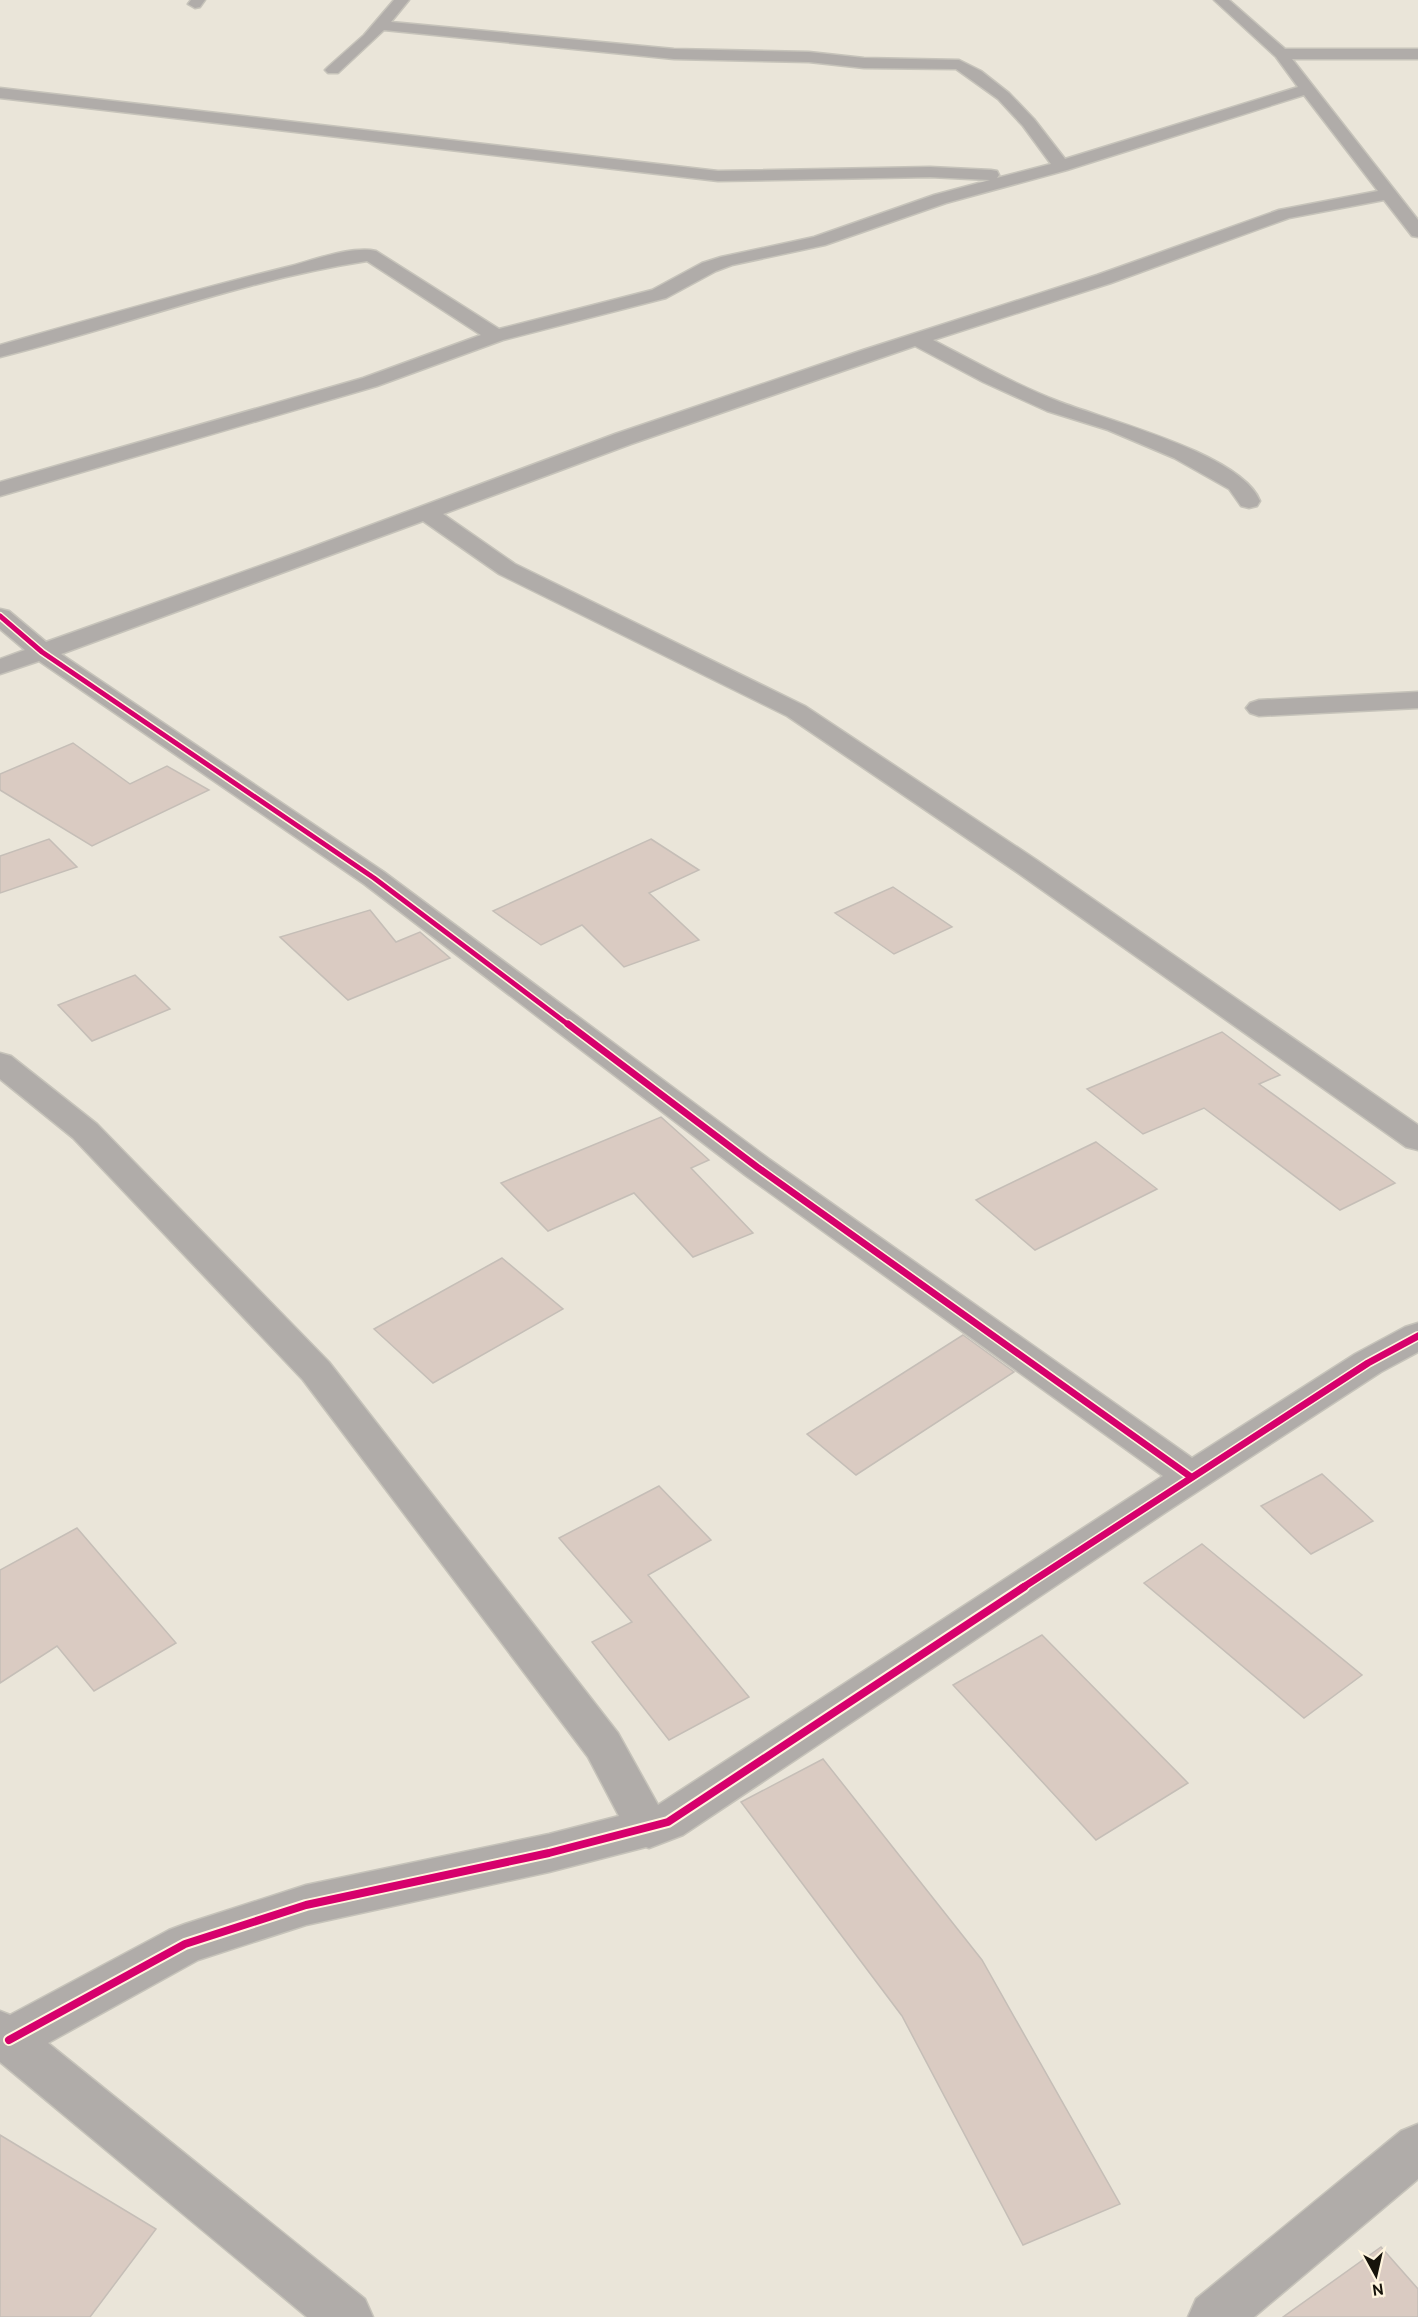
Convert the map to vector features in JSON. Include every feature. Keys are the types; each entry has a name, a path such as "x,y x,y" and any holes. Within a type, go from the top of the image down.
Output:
{"street":[{"path":"333,70 381,25 402,0"},
{"path":"1221,0 1281,54 1418,232"},
{"path":"381,25 674,54 809,57 864,63 959,65 973,71 1003,94 1035,130 1061,166"},
{"path":"1281,54 1418,54"},
{"path":"0,489 370,382 496,336 659,294 709,267 819,241 940,199 1010,178 1061,166 1307,90"},
{"path":"0,93 718,176 930,172 982,174 1010,178"},
{"path":"0,667 623,439 916,339 1104,279 1285,214 1389,194"},
{"path":"0,351 209,292 337,260 370,255 496,336"},
{"path":"916,339 990,378 1054,407 1114,426 1182,453 1238,484 1246,493 1249,501"},
{"path":"426,513 507,569 796,711 1037,874 1418,1140"},
{"path":"0,616 42,652 374,878 757,1167 1191,1477"},
{"path":"1260,708 1418,700"},
{"path":"0,1063 85,1131 316,1371 603,1745 649,1828"},
{"path":"347,2317 4,2037 185,1944 306,1905 549,1853 668,1822 1191,1477 1368,1363 1418,1336"},
{"path":"1214,2317 1418,2148"}],"building":[{"path":"73,743 130,784 167,766 209,790 92,846 0,790 0,774"},
{"path":"49,839 77,867 0,893 0,856"},
{"path":"651,839 699,870 649,893 699,940 624,967 582,925 541,945 493,911"},
{"path":"893,887 952,927 894,954 835,913"},
{"path":"370,910 396,942 420,932 450,958 348,1000 280,937"},
{"path":"135,975 170,1009 92,1041 58,1005"},
{"path":"1222,1032 1280,1075 1259,1084 1395,1183 1340,1210 1204,1108 1143,1134 1087,1089"},
{"path":"661,1117 709,1160 691,1168 753,1233 693,1257 634,1193 548,1231 501,1183"},
{"path":"1096,1142 1157,1189 1035,1250 976,1200"},
{"path":"502,1258 563,1309 433,1383 374,1329"},
{"path":"963,1335 1014,1372 856,1475 807,1434"},
{"path":"1322,1474 1373,1521 1311,1554 1261,1506"},
{"path":"659,1486 711,1540 648,1575 749,1697 669,1740 592,1642 632,1622 559,1538"},
{"path":"77,1528 176,1643 94,1691 57,1646 0,1683 0,1570"},
{"path":"1202,1544 1362,1675 1304,1718 1144,1583"},
{"path":"1042,1635 1188,1783 1096,1840 953,1685"},
{"path":"823,1759 982,1960 1120,2204 1023,2245 902,2016 741,1802"},
{"path":"0,2135 156,2229 90,2317 0,2317"},
{"path":"1381,2247 1418,2289 1418,2317 1283,2317"}],"cycle path":[{"path":"0,616 42,652 374,878 757,1167 1191,1477"},
{"path":"9,2040 185,1944 306,1905 549,1853 668,1822 1152,1502 1368,1363 1418,1336"}]}
